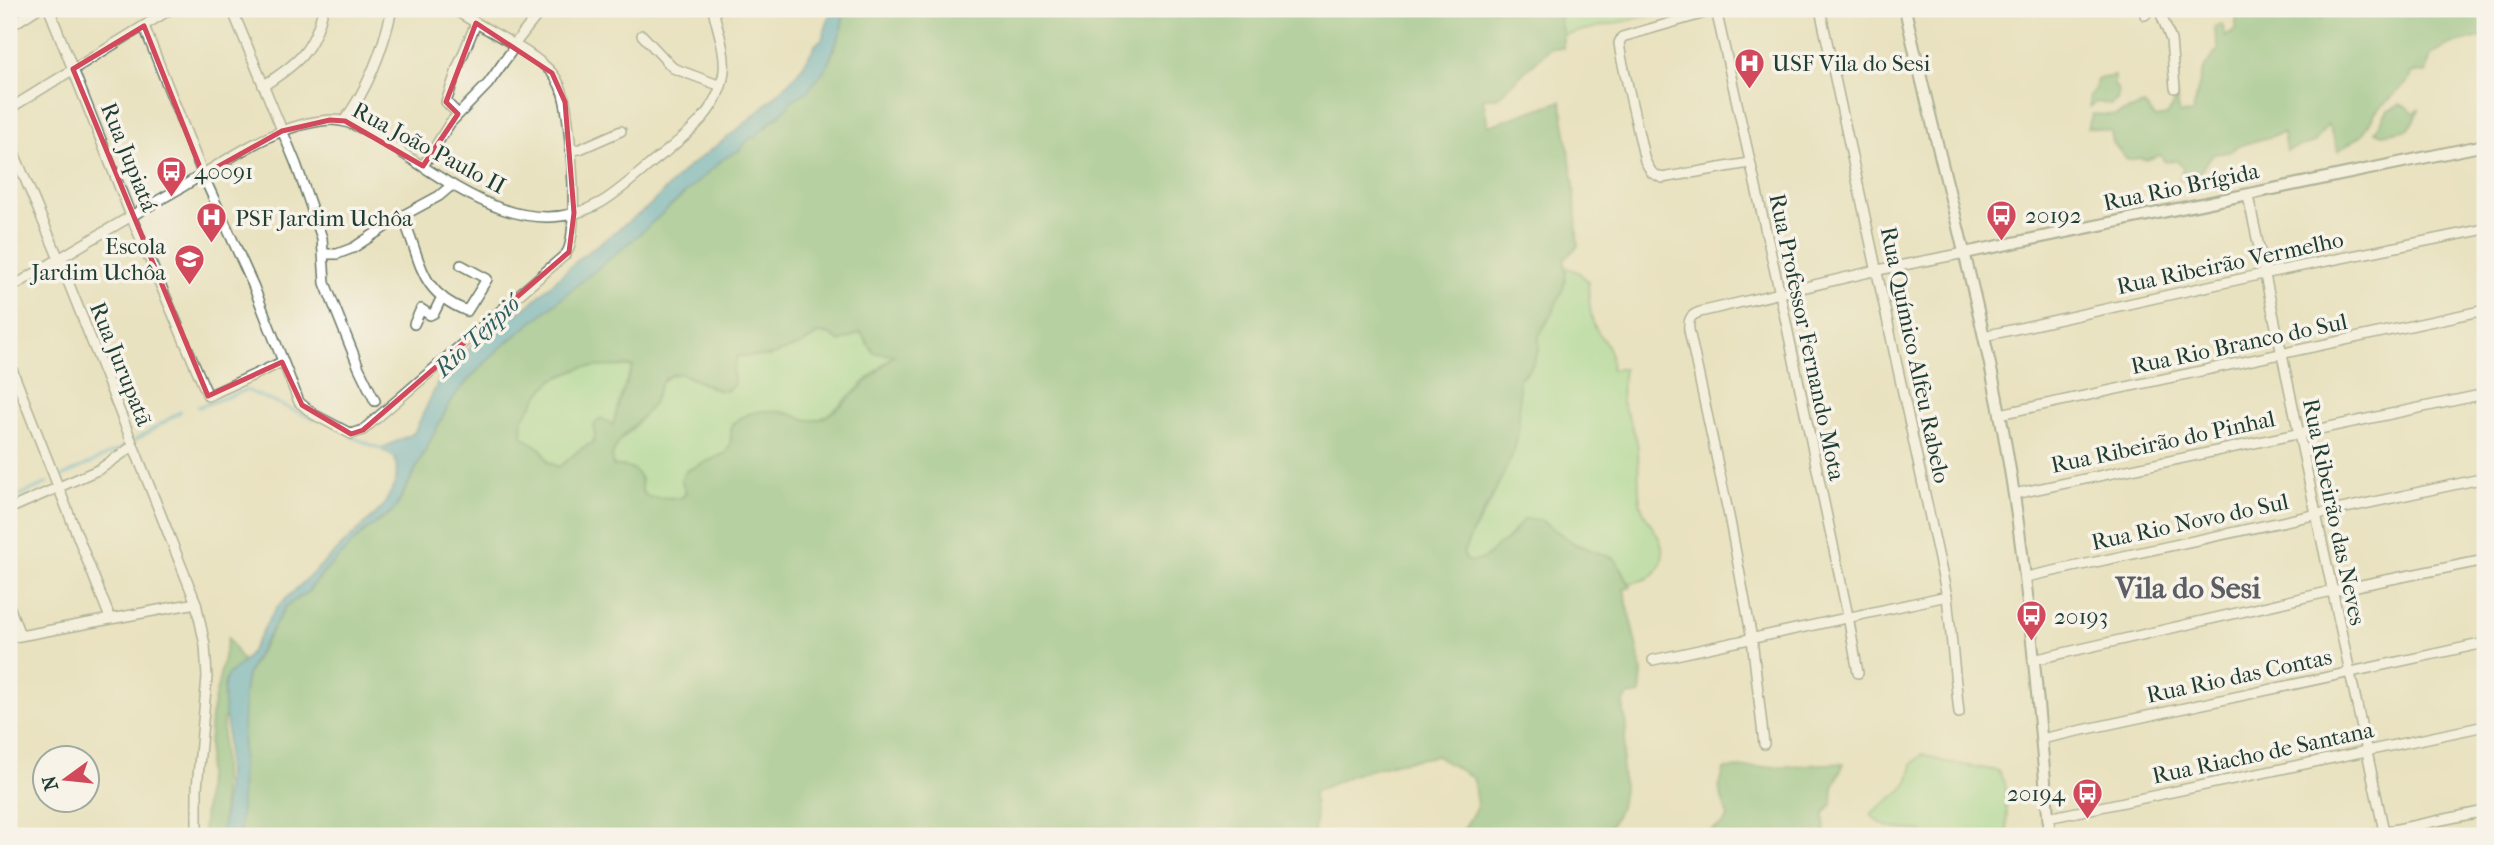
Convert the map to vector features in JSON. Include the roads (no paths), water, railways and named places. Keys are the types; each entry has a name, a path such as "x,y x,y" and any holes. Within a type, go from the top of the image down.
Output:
{"street":[{"path":"9,27 37,9"},
{"name":"Rua Jupiatá","path":"50,9 131,216 208,396 282,362"},
{"path":"9,109 171,9"},
{"path":"232,9 314,214 322,238 324,282 375,401"},
{"path":"263,86 300,60 314,36 323,9"},
{"path":"344,121 368,83 386,35 392,9"},
{"path":"144,26 203,174 249,275 299,402 305,409 351,434 363,430 569,251 574,213 570,150 565,102 557,80 543,65 454,9"},
{"path":"423,166 458,114 488,84 542,9"},
{"path":"642,35 673,68 721,86 724,70 713,9"},
{"path":"1718,9 1620,38 1621,56 1645,161 1652,173 1662,178 1749,163"},
{"name":"Rua Professor Fernando Mota","path":"1718,9 1858,673"},
{"name":"Rua Químico Alfeu Rabelo","path":"1820,9 1947,596 1959,713"},
{"path":"1905,9 1965,253 2000,414 2026,577 2050,836"},
{"path":"2159,9 2171,40 2175,88"},
{"path":"458,114 446,102 476,23"},
{"name":"Rua João Paulo II","path":"9,289 203,174 282,131 322,121 344,121 386,142 452,185 484,202 521,216 540,218 574,213 608,198 690,132 712,106 721,86"},
{"path":"570,150 580,149 621,131"},
{"name":"Rua Jurupatã","path":"9,141 196,603 205,645 207,677 197,788 197,836"},
{"name":"Rua Rio Brígida","path":"1752,639 1688,325 1695,314 1878,270 2248,196 2485,145"},
{"path":"324,254 337,254 353,248 439,196 452,185"},
{"name":"Rua Ribeirão das Neves","path":"2248,196 2384,834"},
{"path":"402,216 426,282 442,297 467,311 487,279 461,265"},
{"name":"Rua Ribeirão Vermelho","path":"1984,336 2263,274 2485,229"},
{"path":"414,324 421,309 430,315 434,313 442,297"},
{"name":"Rua Rio Branco do Sul","path":"2000,414 2485,310"},
{"path":"9,362 110,618"},
{"name":"Rua Ribeirão do Pinhal","path":"2014,494 2485,394"},
{"path":"9,509 100,469 133,446"},
{"name":"Rua Rio Novo do Sul","path":"2026,577 2485,478"},
{"path":"2033,660 2485,560"},
{"path":"1653,660 1947,596"},
{"path":"9,638 196,603"},
{"path":"9,606 20,635"},
{"path":"1752,639 1764,744"},
{"name":"Rua Rio das Contas","path":"2041,739 2485,643"},
{"name":"Rua Riacho de Santana","path":"2048,818 2485,726"},
{"path":"2364,836 2485,811"}],"water":[{"name":"Rio Tejipió","path":"832,9 844,9 841,31 826,68 807,92 791,101 785,110 758,133 756,139 751,137 740,150 723,159 636,237 498,350 459,390 447,408 395,509 364,532 316,580 308,592 286,606 247,675 244,693 240,836 221,836 226,783 227,729 223,692 226,678 248,656 277,607 383,507 394,484 396,466 395,458 380,449 414,433 438,382 449,367 486,333 527,307 581,257 648,207 687,168 742,126 785,87 822,39"}],"waterway":[{"path":"9,21 27,9"},
{"path":"198,407 246,390 314,419"},
{"path":"134,441 180,412"},
{"path":"352,437 384,450"},
{"path":"63,476 124,447"},
{"path":"9,500 47,483"}],"place":[{"name":"USF Vila do Sesi","path":"1749,90"},
{"name":"40091","path":"171,198"},
{"name":"20192","path":"2002,242"},
{"name":"PSF Jardim Uchôa","path":"212,245"},
{"name":"Escola Jardim Uchôa","path":"189,286"},
{"name":"20193","path":"2031,643"},
{"name":"20194","path":"2088,820"}],"district":[{"name":"Vila do Sesi","path":"2188,588"}]}
